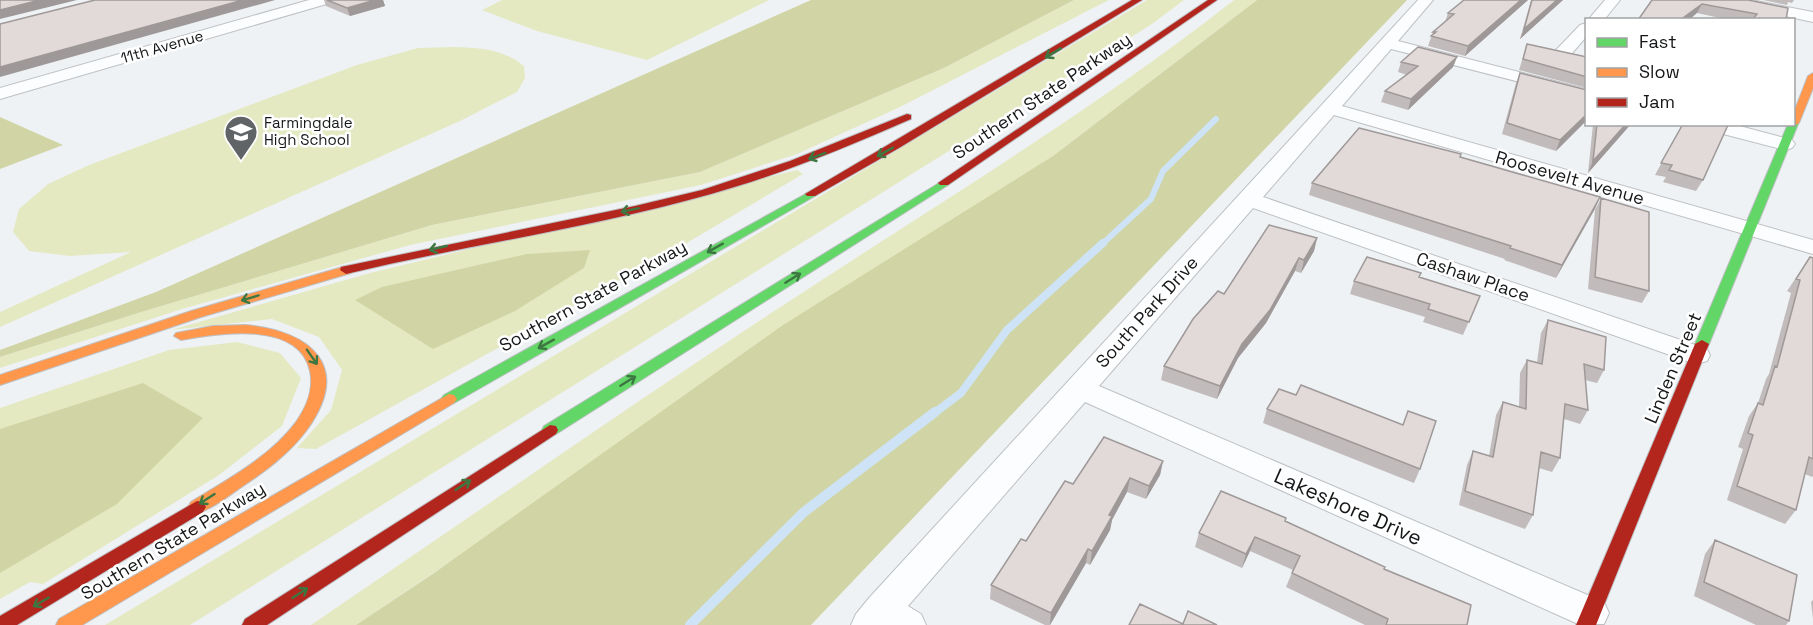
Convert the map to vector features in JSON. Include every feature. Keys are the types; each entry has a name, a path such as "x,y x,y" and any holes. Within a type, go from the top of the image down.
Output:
{"main road":[{"path":"979,79 1051,38 1132,0"},
{"name":"Southern State Parkway","path":"66,625 489,376 895,146 1138,0"},
{"name":"Southern State Parkway","path":"252,625 477,476 956,175 1213,0"},
{"name":"Linden Street","path":"1795,119 1813,76"},
{"path":"0,380 206,312 330,275 451,245 631,210 764,175 844,146 922,110"},
{"name":"Linden Street","path":"1592,618 1697,355 1792,126"},
{"path":"1,625 103,565 230,484 281,446 298,428 318,397 321,383 316,360 298,342 284,336 266,331 223,330 171,339"}],"street":[{"name":"11th Avenue","path":"0,94 325,0"},
{"name":"South Park Drive","path":"886,620 1078,388 1426,0"},
{"path":"1597,18 1613,0"},
{"path":"1729,0 1813,17"},
{"path":"1562,54 1585,30"},
{"path":"1387,43 1585,93"},
{"name":"Roosevelt Avenue","path":"1328,108 1813,247"},
{"path":"1715,126 1785,144"},
{"name":"Cashaw Place","path":"1248,199 1697,355"},
{"name":"Lakeshore Drive","path":"1078,388 1592,618"}],"green space":[{"path":"502,0 769,0 647,60 537,31 482,10"},
{"path":"811,0 1074,0 944,68 700,172 432,225 0,357 0,350 156,292"},
{"path":"1074,0 1109,0 900,107 797,154 701,185 410,245 182,309 0,368 0,357 432,225 700,172 944,68"},
{"path":"1147,0 1184,0 1152,24 190,625 105,625"},
{"path":"1234,0 1257,0 1053,156 356,625 311,625 720,347 1124,82"},
{"path":"1257,0 1407,0 811,625 356,625 434,573 783,325 1053,156"},
{"path":"418,48 483,49 516,60 524,66 525,78 517,92 460,121 0,327 0,312 131,252 70,256 29,251 13,232 19,209 48,184 89,165 357,65"},
{"path":"0,117 63,145 0,169"},
{"path":"797,170 803,174 685,244 316,449 297,448 331,410 342,370 319,337 272,319 171,330 370,273"},
{"path":"590,250 584,268 515,311 433,349 355,300 382,287 527,254"},
{"path":"237,342 280,353 301,378 282,426 219,475 43,584 30,582 0,599 0,408 169,350"},
{"path":"143,383 203,418 117,504 0,573 0,429"}],"building":[{"path":"0,0 40,0 0,10"},
{"path":"95,0 243,0 0,67 0,24"},
{"path":"327,0 375,0 347,8"},
{"path":"1464,0 1521,0 1468,46 1431,36 1454,14 1448,13"},
{"path":"1532,0 1557,0 1524,29"},
{"path":"1652,0 1748,0 1788,8 1786,18 1754,18 1757,14 1702,4 1683,18 1639,18"},
{"path":"1527,44 1585,57 1585,76 1523,59"},
{"path":"1418,47 1457,57 1411,99 1385,91 1418,66 1401,62"},
{"path":"1520,73 1585,89 1585,116 1560,140 1507,123"},
{"path":"1597,126 1624,126 1593,161"},
{"path":"1682,126 1728,126 1703,180 1669,170 1672,165 1661,163"},
{"path":"1359,128 1461,154 1460,157 1600,197 1562,265 1510,248 1511,246 1312,183"},
{"path":"1601,198 1649,212 1649,291 1595,277"},
{"path":"1269,225 1317,238 1304,260 1299,258 1270,310 1242,344 1220,386 1164,366 1193,319 1218,291 1224,294"},
{"path":"1367,257 1421,273 1419,277 1480,296 1469,322 1428,309 1430,304 1354,281"},
{"path":"1810,257 1813,258 1813,459 1809,457 1796,510 1737,486 1753,435 1748,433 1758,403 1763,405 1775,366 1777,367 1800,280 1796,279"},
{"path":"1548,320 1606,337 1604,370 1584,364 1588,410 1565,404 1560,458 1541,452 1533,515 1465,491 1473,451 1493,457 1503,402 1526,409 1527,360 1542,364"},
{"path":"1301,385 1403,425 1408,411 1436,421 1420,469 1267,409 1279,389 1296,395"},
{"path":"1104,437 1163,461 1149,486 1130,478 1092,551 1088,549 1051,613 991,585 1021,539 1026,541 1065,481 1073,484"},
{"path":"1221,491 1286,518 1285,521 1385,567 1384,569 1471,605 1467,625 1386,625 1388,619 1292,573 1300,556 1255,537 1246,554 1199,533"},
{"path":"1715,540 1797,575 1789,621 1704,582"},
{"path":"1140,604 1183,624 1188,611 1217,625 1129,625"}],"waterway":[{"path":"1101,245 1151,199 1163,171 1216,119"},
{"path":"933,414 961,393 1007,330 1103,243"},
{"path":"690,625 804,512 935,412"}],"traffic: fast":[{"path":"1702,344 1792,126"},
{"path":"550,430 944,183"},
{"path":"449,399 811,194"}],"traffic: slow":[{"path":"1795,121 1813,76"},
{"path":"0,380 196,314 346,270"},
{"path":"181,336 237,329 281,335 308,351 316,363 319,378 317,395 309,414 288,441 259,466 197,507"},
{"path":"66,625 449,399"}],"traffic: jam":[{"path":"811,194 1138,0"},
{"path":"944,183 1213,0"},
{"path":"346,270 428,251 635,210 706,192 793,164 907,117"},
{"path":"1586,625 1702,344"},
{"path":"252,625 550,430"},
{"path":"1,625 197,507"}],"place":[{"name":"Farmingdale High School","path":"241,161"}]}
